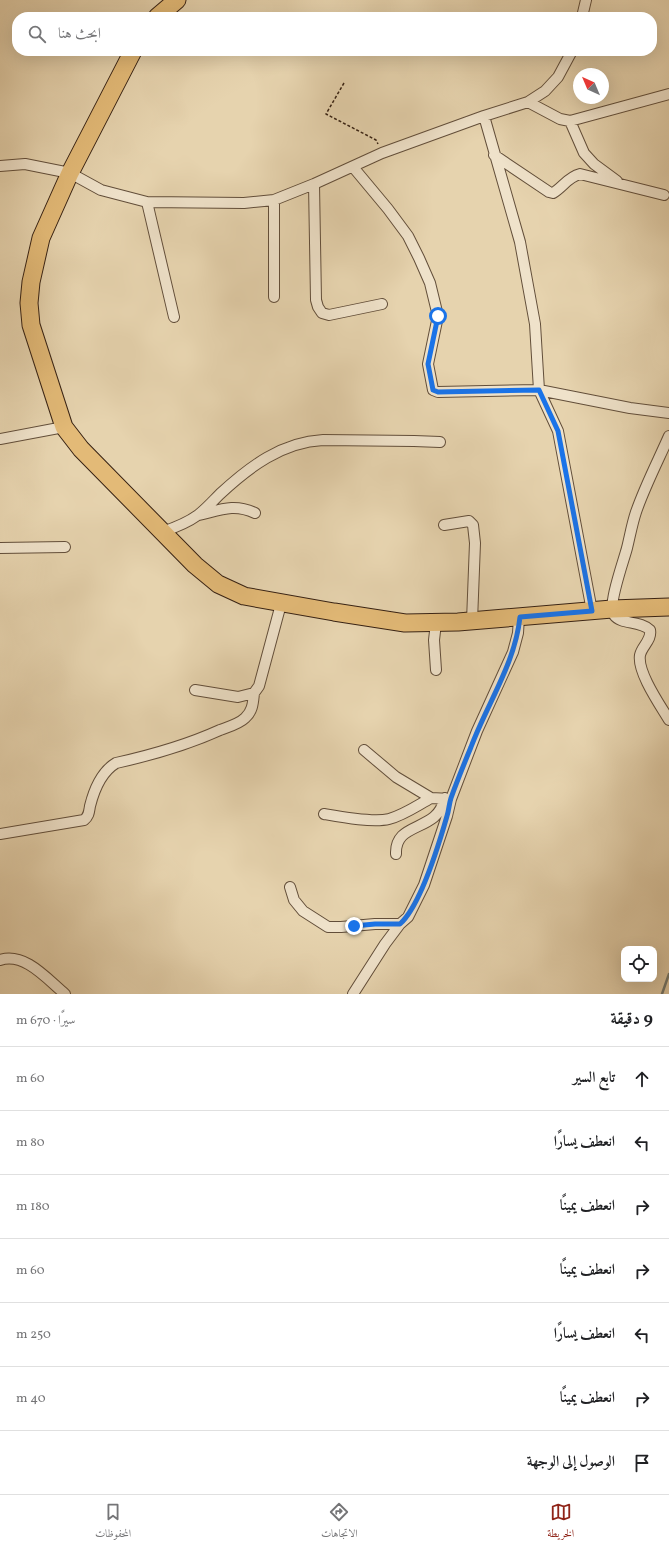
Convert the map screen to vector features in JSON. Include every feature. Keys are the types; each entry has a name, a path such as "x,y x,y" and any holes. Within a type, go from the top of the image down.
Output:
{"main road":[{"path":"163,12 176,0"},
{"path":"130,56 70,173 41,238 34,263 29,303 31,325 64,427 81,449 162,532 195,565 218,584 244,596 281,604 382,620 405,623 436,623 612,609 669,607"}],"street":[{"path":"583,12 586,0"},
{"path":"0,166 25,164 70,173 101,190 147,202 244,203 274,200 382,154 484,116 528,102 546,91 558,77 569,56"},
{"path":"528,102 560,120 570,121 669,94"},
{"path":"484,116 520,242 535,324 539,390 558,431 592,611"},
{"path":"570,121 584,154 594,164 619,183"},
{"path":"494,155 549,192 553,193 560,189 571,178 580,174 664,195"},
{"path":"353,167 408,236 430,283 438,316 428,364 433,390 438,392 539,390 630,408 669,412"},
{"path":"314,184 316,300 318,307 322,313 329,314 382,304"},
{"path":"274,200 274,297"},
{"path":"147,202 174,317"},
{"path":"0,439 64,427"},
{"path":"669,436 636,512 618,577 612,609 614,615 620,620 640,624 646,626 650,630 650,638 639,657 642,673 666,711 669,720"},
{"path":"198,516 254,465 271,455 294,445 309,441 440,442"},
{"path":"162,532 198,516 229,507 255,513"},
{"path":"444,525 469,521 473,525 475,543 472,621"},
{"path":"0,548 65,547"},
{"path":"0,834 84,820 89,814 96,787 110,766 116,763 172,749 208,736 245,718 253,707 254,693 259,686 281,604"},
{"path":"396,854 396,846 401,837 434,817 448,799 513,652 520,617"},
{"path":"436,623 434,640 436,670"},
{"path":"195,690 238,697 254,693"},
{"path":"364,750 396,777 431,798 448,799"},
{"path":"324,814 375,820 389,819 400,815 431,798"},
{"path":"353,994 385,944 400,924 408,917 424,885 447,816 448,799"},
{"path":"290,887 294,900 303,911 328,926 341,927 375,924 400,924"},
{"path":"0,960 8,957 22,960 30,964 65,994"}],"path":[{"path":"344,83 326,114 376,140 382,154"}],"waterway":[{"path":"662,994 669,974"}],"route":[{"path":"354,926 400,924 408,917 424,885 447,816 451,799 477,731 513,652 520,617 541,614 592,611 558,431 539,390 438,392 433,390 428,364 438,316"}]}
